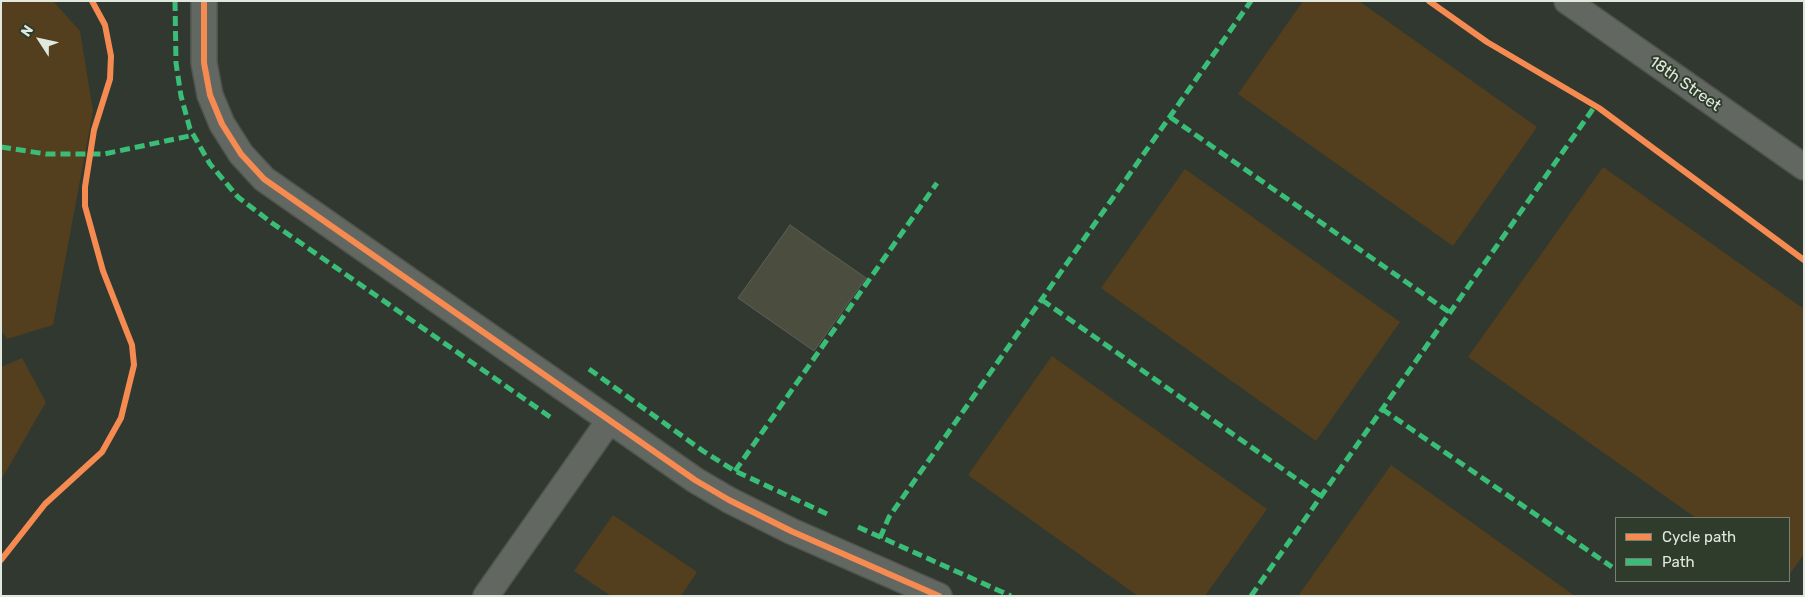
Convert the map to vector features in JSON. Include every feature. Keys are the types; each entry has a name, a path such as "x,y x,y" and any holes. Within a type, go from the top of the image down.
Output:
{"street":[{"path":"204,1 204,63 210,95 222,124 241,154 264,179 695,480 729,500 791,531 939,596"},
{"name":"18th Street","path":"1567,1 1804,167"},
{"path":"486,596 609,421"}],"shaded area":[{"path":"1,1 53,1 80,31 93,111 53,325 7,339 1,330"},
{"path":"1303,1 1359,1 1537,127 1453,246 1238,94"},
{"path":"1603,167 1804,309 1804,554 1790,574 1790,517 1695,517 1468,357"},
{"path":"1185,169 1400,322 1316,441 1101,288"},
{"path":"1052,356 1267,509 1205,596 1138,596 968,475"},
{"path":"22,358 46,402 1,480 1,367"},
{"path":"1391,465 1575,596 1298,596"},
{"path":"613,515 697,572 681,596 611,596 574,571"}],"building":[{"path":"790,225 866,278 814,351 738,298"}],"marked path":[{"path":"175,1 176,63 181,96 190,129 210,164 238,197 272,223 553,419"},
{"path":"880,538 889,517 1251,1"},
{"path":"1251,596 1595,106"},
{"path":"1170,117 1449,312"},
{"path":"1,147 46,154 104,154 194,135"},
{"path":"735,471 937,183"},
{"path":"1042,300 1321,496"},
{"path":"589,369 703,451 735,471 827,514"},
{"path":"1382,409 1612,567"},
{"path":"858,527 1011,596"}],"cycle path":[{"path":"1,560 45,504 102,452 121,418 134,365 132,345 103,271 85,206 85,187 94,130 110,79 111,56 105,25 92,1"},
{"path":"204,1 204,63 210,95 222,124 241,154 264,179 695,480 729,500 791,531 939,596"},
{"path":"1429,1 1487,42 1599,108 1804,260"}]}
